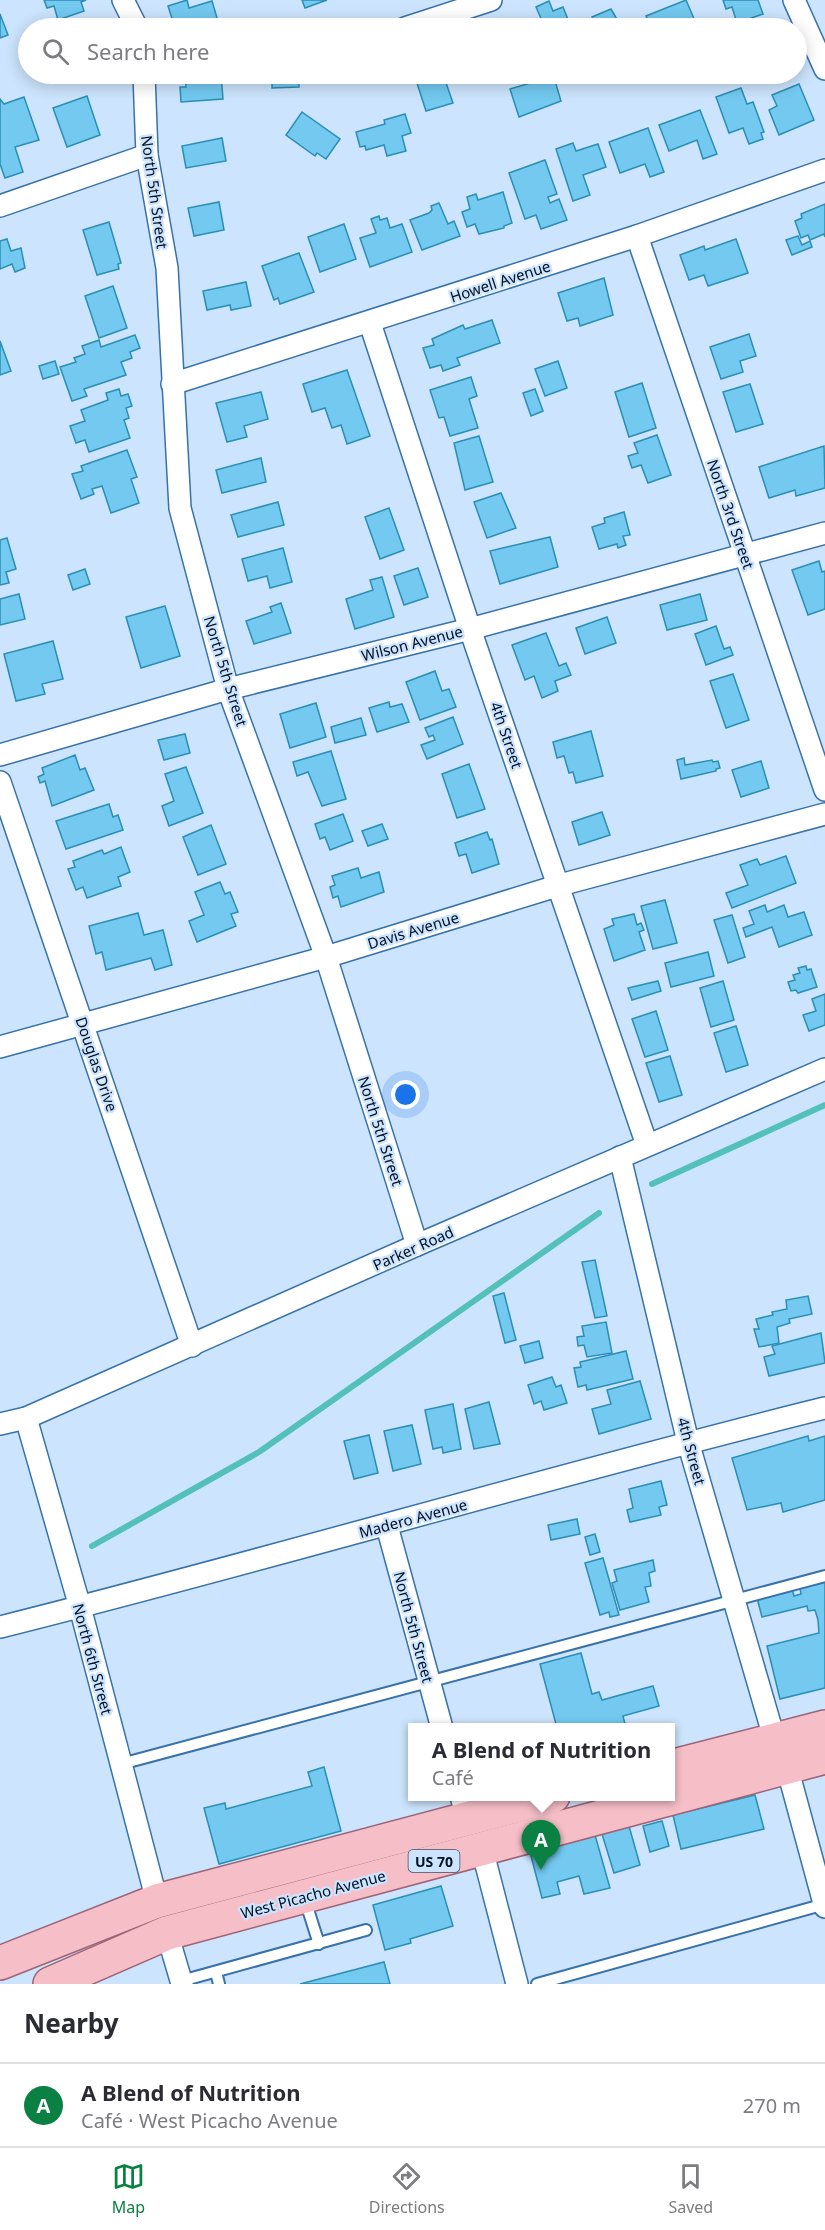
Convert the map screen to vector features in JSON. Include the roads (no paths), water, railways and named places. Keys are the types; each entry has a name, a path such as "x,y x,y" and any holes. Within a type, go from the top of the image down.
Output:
{"main road":[{"name":"West Picacho Avenue","path":"675,1788 781,1754 825,1727"},
{"name":"West Picacho Avenue","path":"675,1766 781,1754 825,1756"},
{"name":"US 70","path":"0,1963 157,1901 464,1807 517,1801"},
{"name":"West Picacho Avenue","path":"50,1984 167,1933 482,1849 633,1801"}],"street":[{"path":"123,0 132,18"},
{"path":"436,18 491,0"},
{"path":"794,0 802,18"},
{"path":"807,29 825,69"},
{"name":"North 5th Street","path":"144,84 147,155 166,268 180,508 228,688 326,957 417,1245"},
{"path":"0,206 147,155"},
{"name":"Howell Avenue","path":"172,384 370,323 637,236 825,170"},
{"name":"North 3rd Street","path":"637,236 825,790"},
{"name":"4th Street","path":"370,323 470,629 560,885 647,1145"},
{"name":"Wilson Avenue","path":"0,755 228,688 470,629 825,533"},
{"name":"Douglas Drive","path":"0,782 84,1023 192,1346"},
{"name":"Davis Avenue","path":"0,1047 326,957 560,885 825,814"},
{"name":"Parker Road","path":"0,1424 26,1418 417,1245 825,1069"},
{"name":"4th Street","path":"620,1157 688,1442 825,1905"},
{"name":"Madero Avenue","path":"0,1627 387,1526 688,1442 825,1408"},
{"name":"North 6th Street","path":"26,1418 80,1607 157,1901"},
{"name":"North 5th Street","path":"387,1526 441,1723"},
{"path":"482,1849 517,1984"},
{"path":"167,1933 181,1982"}],"lane":[{"path":"121,1764 825,1576"},
{"path":"304,1896 319,1944"},
{"path":"537,1984 825,1905"},
{"path":"181,1982 366,1930"},
{"path":"216,1972 219,1984"}],"waterway":[{"path":"652,1184 825,1105"},
{"path":"92,1546 259,1452 599,1213"}],"place":[{"name":"A Blend of Nutrition","path":"541,1870"}]}
